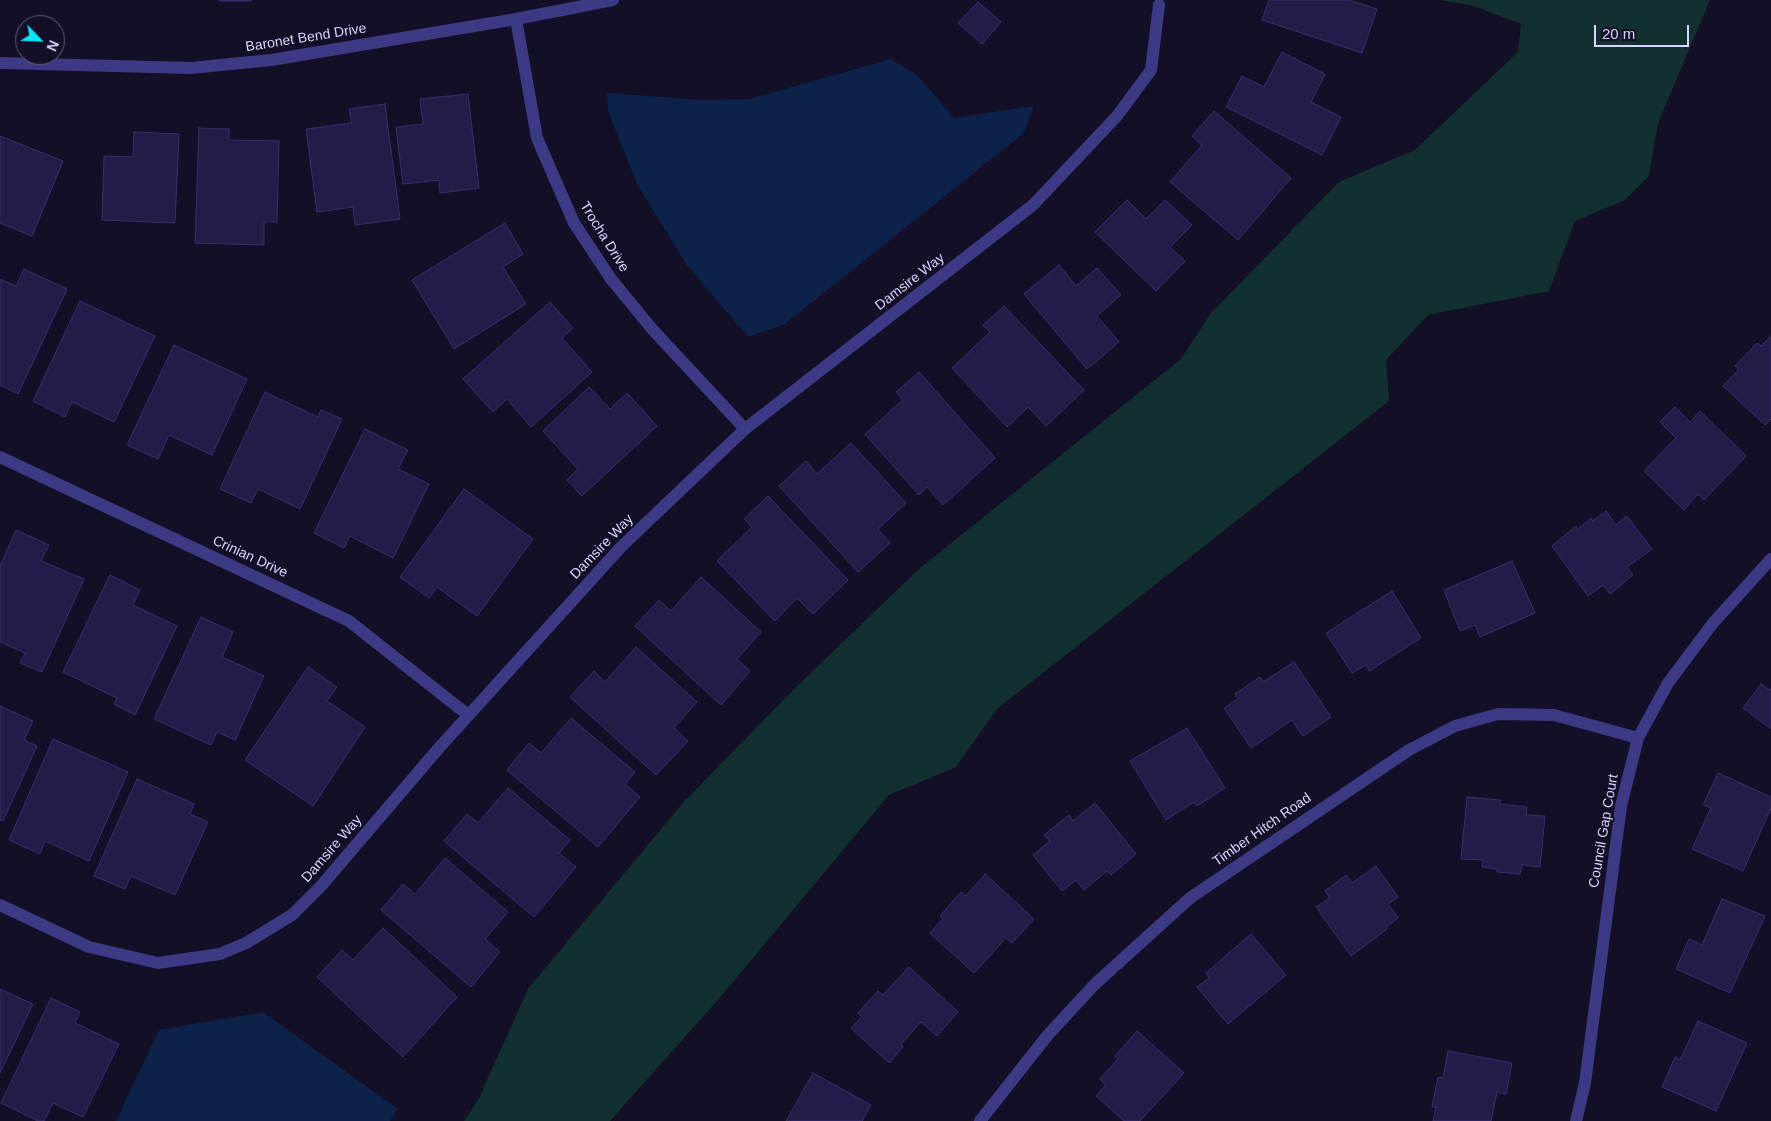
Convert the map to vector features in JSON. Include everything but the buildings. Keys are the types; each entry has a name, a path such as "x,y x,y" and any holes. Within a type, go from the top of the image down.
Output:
{"street":[{"name":"Baronet Bend Drive","path":"0,63 191,68 271,60 516,19 613,0"},
{"name":"Damsire Way","path":"0,906 89,947 126,958 158,963 220,954 246,943 292,915 321,886 468,715 621,547 745,429 1033,204 1117,116 1151,70 1159,5"},
{"name":"Trocha Drive","path":"516,19 537,138 574,223 611,279 653,330 745,429"},
{"name":"Crinian Drive","path":"0,457 349,621 468,715"},
{"name":"Council Gap Court","path":"1576,1121 1584,1083 1621,806 1638,738 1668,683 1713,623 1771,559"},
{"name":"Timber Hitch Road","path":"980,1121 1047,1036 1094,985 1190,898 1409,750 1455,726 1498,714 1554,715 1638,738"}],"green space":[{"path":"1440,0 1710,0 1658,123 1649,176 1625,200 1575,221 1549,291 1428,315 1386,360 1389,401 997,709 956,767 889,795 717,1001 610,1121 464,1121 478,1100 528,989 682,804 791,692 920,568 1181,359 1211,313 1339,182 1415,150 1518,52 1521,24 1474,6"}],"water":[{"path":"891,59 918,76 954,118 1034,106 1024,133 785,324 748,337 686,264 637,184 608,111 607,93 703,100 749,99"},
{"path":"263,1012 398,1109 390,1121 116,1121 159,1030"}]}
